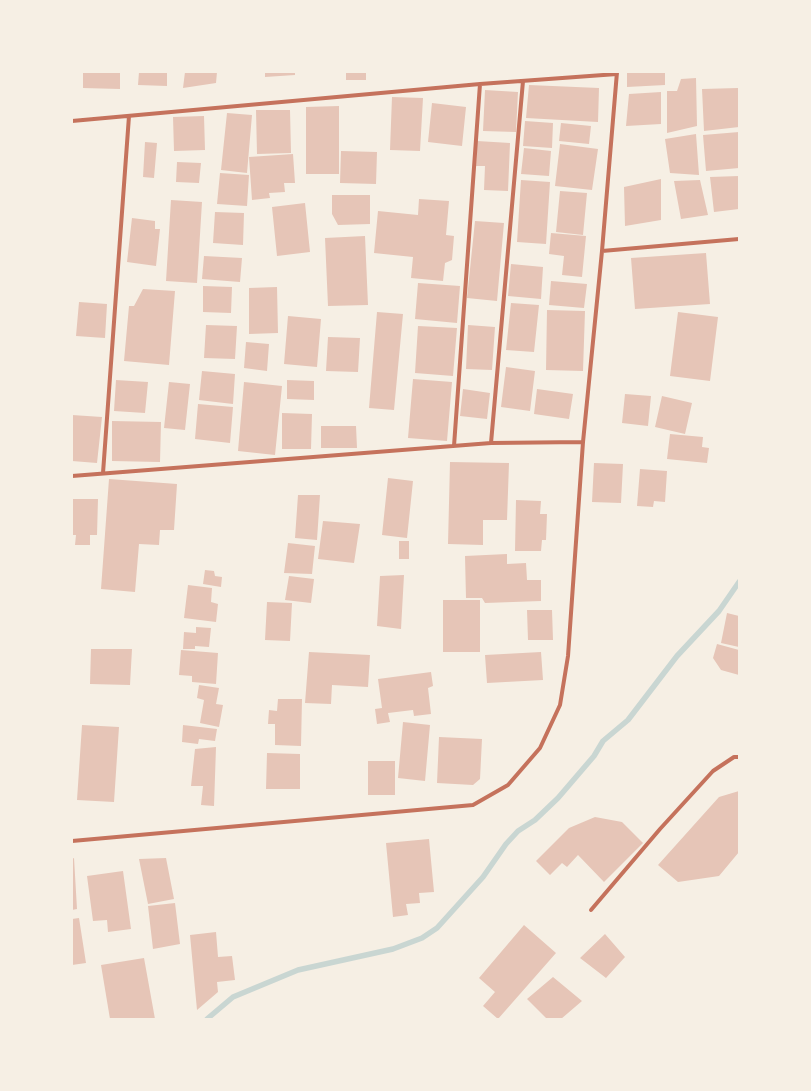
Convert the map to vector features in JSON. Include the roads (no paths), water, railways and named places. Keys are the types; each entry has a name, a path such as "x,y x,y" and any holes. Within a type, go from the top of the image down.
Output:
{"street":[{"path":"72,121 617,73 602,251 583,442 568,656 560,705 540,748 508,786 473,805 72,841"},
{"path":"491,443 523,81"},
{"path":"454,446 480,84"},
{"path":"103,474 130,116"},
{"path":"602,251 739,239"},
{"path":"72,476 491,443 583,442"},
{"path":"591,910 660,829 713,771 734,757 739,757"}],"waterway":[{"path":"207,1019 233,997 298,970 393,949 422,938 437,928 483,877 506,844 518,831 535,820 558,798 594,756 603,741 628,720 677,656 719,611 739,582"}]}
